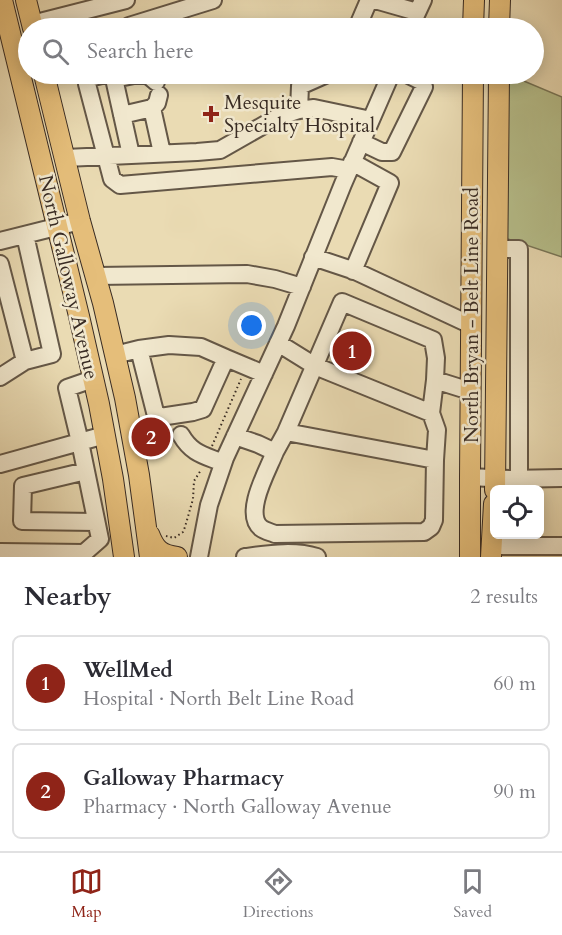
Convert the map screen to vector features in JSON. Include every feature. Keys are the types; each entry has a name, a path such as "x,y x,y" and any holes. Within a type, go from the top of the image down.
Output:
{"main road":[{"name":"North Galloway Avenue","path":"2,0 18,66"},
{"path":"26,0 31,18"},
{"path":"473,18 474,0"},
{"path":"499,18 500,0"},
{"name":"North Galloway Avenue","path":"22,84 93,379 113,479 124,557"},
{"name":"North Galloway Avenue","path":"46,84 96,276 132,430 150,557"},
{"name":"North Bryan - Belt Line Road","path":"470,557 472,84"},
{"name":"North Bryan - Belt Line Road","path":"496,484 499,84"},
{"path":"34,132 47,152 59,158 65,158"},
{"path":"77,309 88,325 95,354 102,357 115,355"},
{"path":"105,435 132,430"},
{"path":"146,525 155,548 177,557"}],"street":[{"path":"62,18 126,0"},
{"path":"158,18 213,0"},
{"path":"361,18 369,0"},
{"path":"375,0 420,6"},
{"path":"87,84 112,179 120,185 351,166 390,183 353,271"},
{"path":"113,84 131,155"},
{"path":"299,110 300,86 304,84"},
{"path":"199,557 209,505 223,463 278,343 386,84"},
{"path":"361,142 382,152 393,152 424,87 423,84"},
{"path":"149,86 162,153"},
{"path":"122,115 149,86"},
{"path":"65,158 220,150 278,117 314,108 370,120"},
{"path":"0,241 80,221"},
{"path":"0,377 25,361 52,354 25,235"},
{"path":"498,249 519,249 519,479"},
{"path":"314,257 353,271 471,325"},
{"path":"0,264 25,361"},
{"path":"96,276 248,274 302,287"},
{"path":"342,302 433,340 436,358 431,413 436,430 434,520 431,527 424,532 274,534 262,529 257,522 254,513 255,501 315,366 342,302"},
{"path":"278,343 315,366 431,413"},
{"path":"115,355 170,345 201,347 264,374"},
{"path":"139,350 155,412 160,417 178,425 187,446 192,451 223,463"},
{"path":"178,425 203,409 226,358"},
{"path":"6,554 84,553 100,539 67,388 93,379"},
{"path":"435,380 470,391"},
{"path":"286,432 435,460"},
{"path":"0,465 105,435"},
{"path":"235,436 275,452"},
{"path":"86,471 23,486 22,522 96,522"},
{"path":"470,477 496,484 519,479 562,478"},
{"path":"290,553 294,533"},
{"path":"492,551 562,546"},
{"path":"253,556 290,553 317,557"}],"green space":[{"path":"507,84 531,84 562,97 562,257 505,238"}],"place":[{"name":"Mesquite Specialty Hospital","path":"211,114"},
{"name":"WellMed","path":"352,351"},
{"name":"Galloway Pharmacy","path":"151,437"}]}
